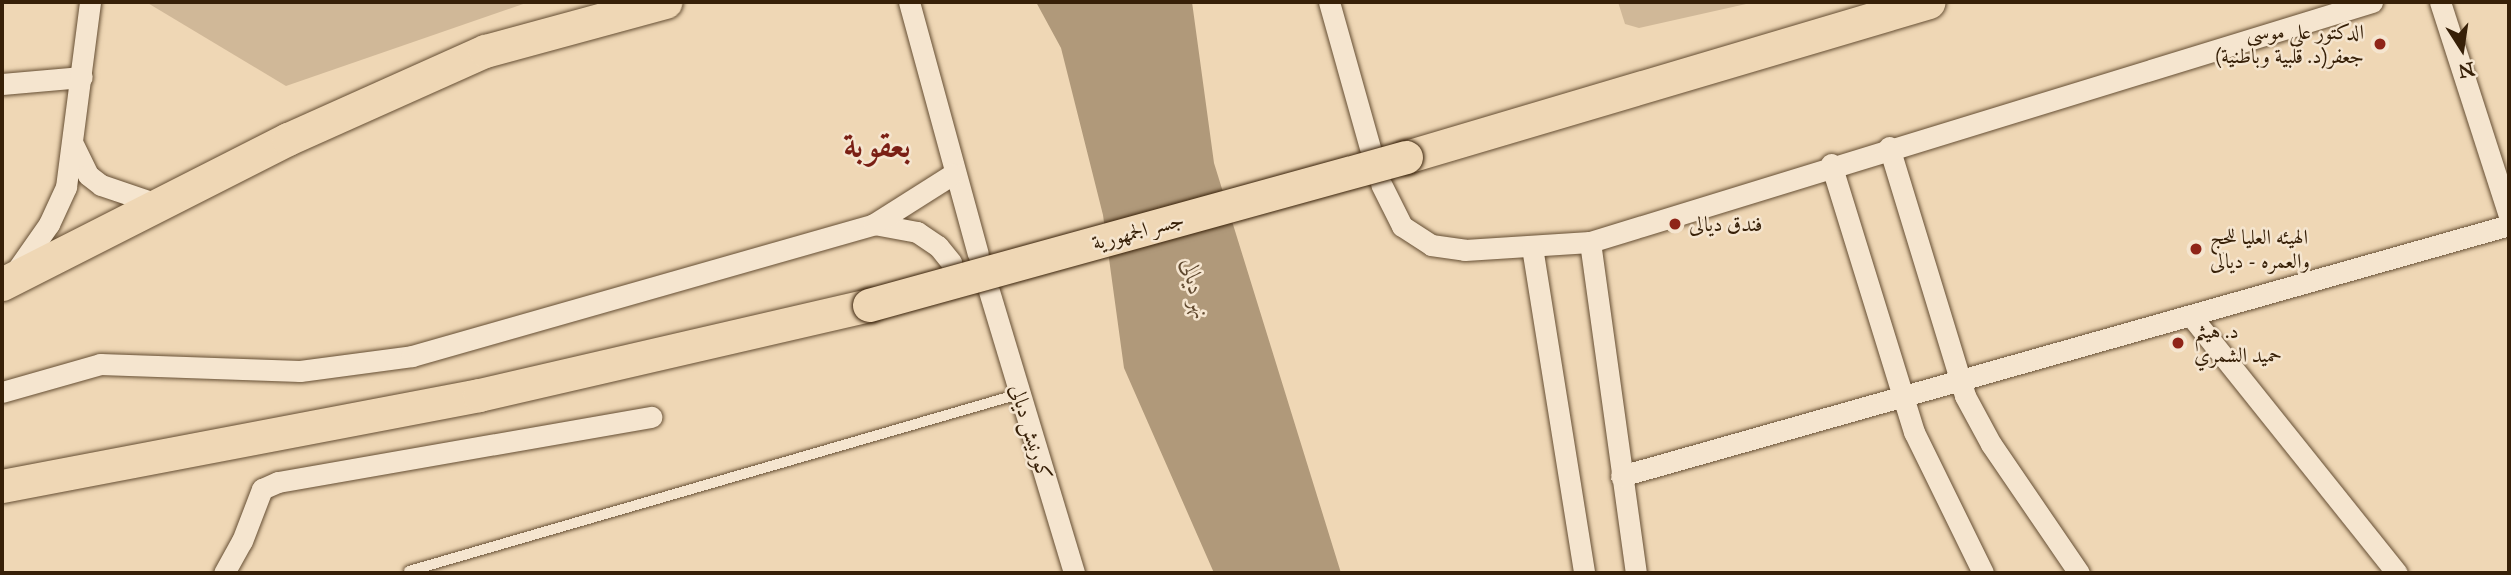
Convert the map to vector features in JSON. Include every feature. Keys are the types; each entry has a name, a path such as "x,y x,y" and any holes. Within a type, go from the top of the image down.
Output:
{"main road":[{"path":"6,282 288,139 485,51 665,2"},
{"name":"جسر الجمهورية","path":"2,486 479,395 869,304 1406,157 1929,2"}],"street":[{"path":"6,282 58,206 74,146 90,2"},
{"path":"909,2 953,174 978,254"},
{"path":"1329,2 1370,148"},
{"path":"1381,184 1402,226 1431,244 1465,250 1590,242 1831,164 2372,2"},
{"path":"2440,2 2509,215"},
{"path":"2,85 82,77"},
{"path":"74,146 88,175 101,185 160,205"},
{"path":"1889,147 1958,379 1982,429 2079,573"},
{"path":"1831,164 1902,395 1922,451 1983,573"},
{"path":"2,392 100,363 300,371 412,356 874,225 953,174"},
{"path":"874,225 916,232 938,246 951,262"},
{"path":"1621,476 2509,225"},
{"path":"1590,242 1636,573"},
{"path":"1532,247 1584,573"},
{"name":"كورنيش ديالى","path":"983,293 998,319 1074,573"},
{"path":"2191,316 2397,573"},
{"path":"224,573 242,541 262,489 278,482 651,417"}],"lane":[{"path":"409,571 1019,394"}],"shaded area":[{"path":"146,2 529,2 286,86"},
{"path":"1618,2 1755,2 1639,28 1625,24"}],"water":[{"name":"نهر ديالى","path":"1036,2 1192,2 1214,163 1341,573 1214,573 1124,368 1103,215 1061,48"}],"place":[{"name":"الدكتور علي موسى جعفر(د. قلبية وباطنية)","path":"2380,44"},
{"name":"فندق ديالى","path":"1675,224"},
{"name":"الهيئه العليا للحج والعمره - ديالى","path":"2196,249"},
{"name":"د. هيثم حميد الشمري","path":"2178,343"}],"district":[{"name":"بعقوبة","path":"877,145"}]}
